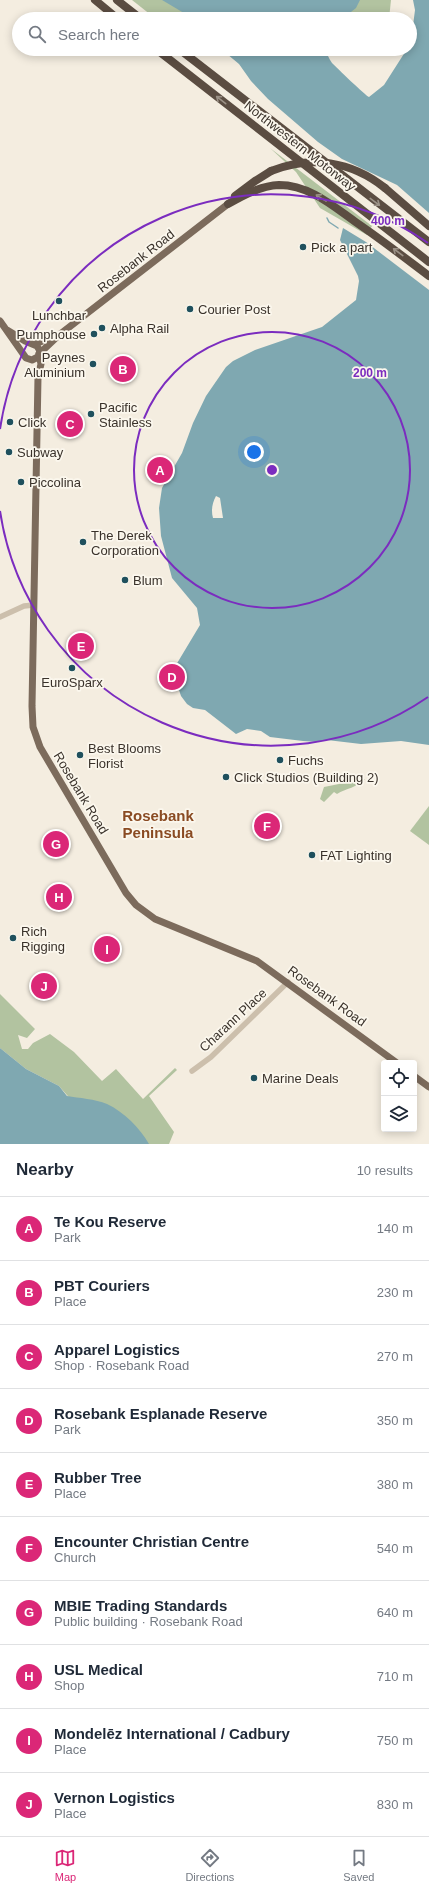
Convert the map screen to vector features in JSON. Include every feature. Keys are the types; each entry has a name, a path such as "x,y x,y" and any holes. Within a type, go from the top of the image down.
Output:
{"highway":[{"path":"95,0 110,12"},
{"path":"117,0 132,12"},
{"name":"Northwestern Motorway","path":"165,56 429,262"},
{"name":"Northwestern Motorway","path":"188,56 429,242"},
{"path":"228,204 254,180 271,171 292,164 313,162 331,163 354,169 375,180 429,226"},
{"path":"228,204 260,188 275,185 297,187 314,194 352,219 429,276"}],"main road":[{"name":"Rosebank Road","path":"228,204 59,335 40,354 41,364 38,377 32,715 34,734 42,751 126,893 136,905 155,919 252,958 288,982 393,1060"},
{"path":"0,321 26,358 32,360 40,354 39,349 33,344 25,342 7,330"},
{"name":"Rosebank Road","path":"33,344 59,335"},
{"path":"23,352 27,345 33,344"},
{"name":"Rosebank Road","path":"32,360 38,377"},
{"path":"417,1078 429,1087"}],"street":[{"path":"0,617 24,606 34,605"},
{"name":"Charann Place","path":"192,1071 211,1057 288,982"}],"green space":[{"path":"132,0 391,0 390,12 147,12"},
{"path":"270,148 372,226 367,235 320,208 296,172"},
{"path":"365,779 359,784 337,794 334,792 324,802 320,799 324,787 344,783 343,780"},
{"path":"429,806 429,845 410,831"},
{"path":"0,994 35,1029 27,1038 18,1035 22,1049 28,1049 33,1043 50,1034 74,1052 102,1081 116,1069 143,1099 175,1068 177,1070 149,1096 174,1132 169,1144 110,1144 59,1086 26,1069 0,1048"}],"water":[{"path":"162,0 360,0 356,8 351,12 182,12"},
{"path":"413,0 429,0 429,213 397,185 342,159 318,142 268,99 251,81 239,64 229,56 328,56 332,63 369,97 384,85 403,56 417,56 417,12 415,12"},
{"path":"343,228 366,242 429,290 429,745 401,741 361,744 327,740 317,742 303,741 270,737 261,731 247,729 236,734 205,710 193,708 187,704 181,696 178,687 176,665 200,625 197,608 172,578 161,536 159,508 162,488 182,453 193,423 206,396 226,367 233,361 255,350 322,327 356,300 359,281 358,276 340,240","holes":["216,496 220,498 223,518 213,518 212,510 214,501"]},
{"path":"0,1048 26,1069 59,1086 67,1096 97,1101 113,1107 131,1121 149,1144 0,1144"}],"waterway":[{"path":"327,218 329,222 338,228"}],"place":[{"name":"Pick a part","path":"303,247"},
{"name":"Lunchbar","path":"59,301"},
{"name":"Courier Post","path":"190,309"},
{"name":"Alpha Rail","path":"102,328"},
{"name":"Pumphouse","path":"94,334"},
{"name":"Paynes Aluminium","path":"93,364"},
{"name":"PBT Couriers","path":"123,369"},
{"name":"Pacific Stainless","path":"91,414"},
{"name":"Click","path":"10,422"},
{"name":"Apparel Logistics","path":"70,424"},
{"name":"Subway","path":"9,452"},
{"name":"Te Kou Reserve","path":"160,470"},
{"name":"Piccolina","path":"21,482"},
{"name":"The Derek Corporation","path":"83,542"},
{"name":"Blum","path":"125,580"},
{"name":"Rubber Tree","path":"81,646"},
{"name":"EuroSparx","path":"72,668"},
{"name":"Rosebank Esplanade Reserve","path":"172,677"},
{"name":"Best Blooms Florist","path":"80,755"},
{"name":"Fuchs","path":"280,760"},
{"name":"Click Studios (Building 2)","path":"226,777"},
{"name":"Encounter Christian Centre","path":"267,826"},
{"name":"MBIE Trading Standards","path":"56,844"},
{"name":"FAT Lighting","path":"312,855"},
{"name":"USL Medical","path":"59,897"},
{"name":"Rich Rigging","path":"13,938"},
{"name":"Mondelēz International / Cadbury","path":"107,949"},
{"name":"Vernon Logistics","path":"44,986"},
{"name":"Marine Deals","path":"254,1078"}],"district":[{"name":"Rosebank Peninsula","path":"158,824"}]}
